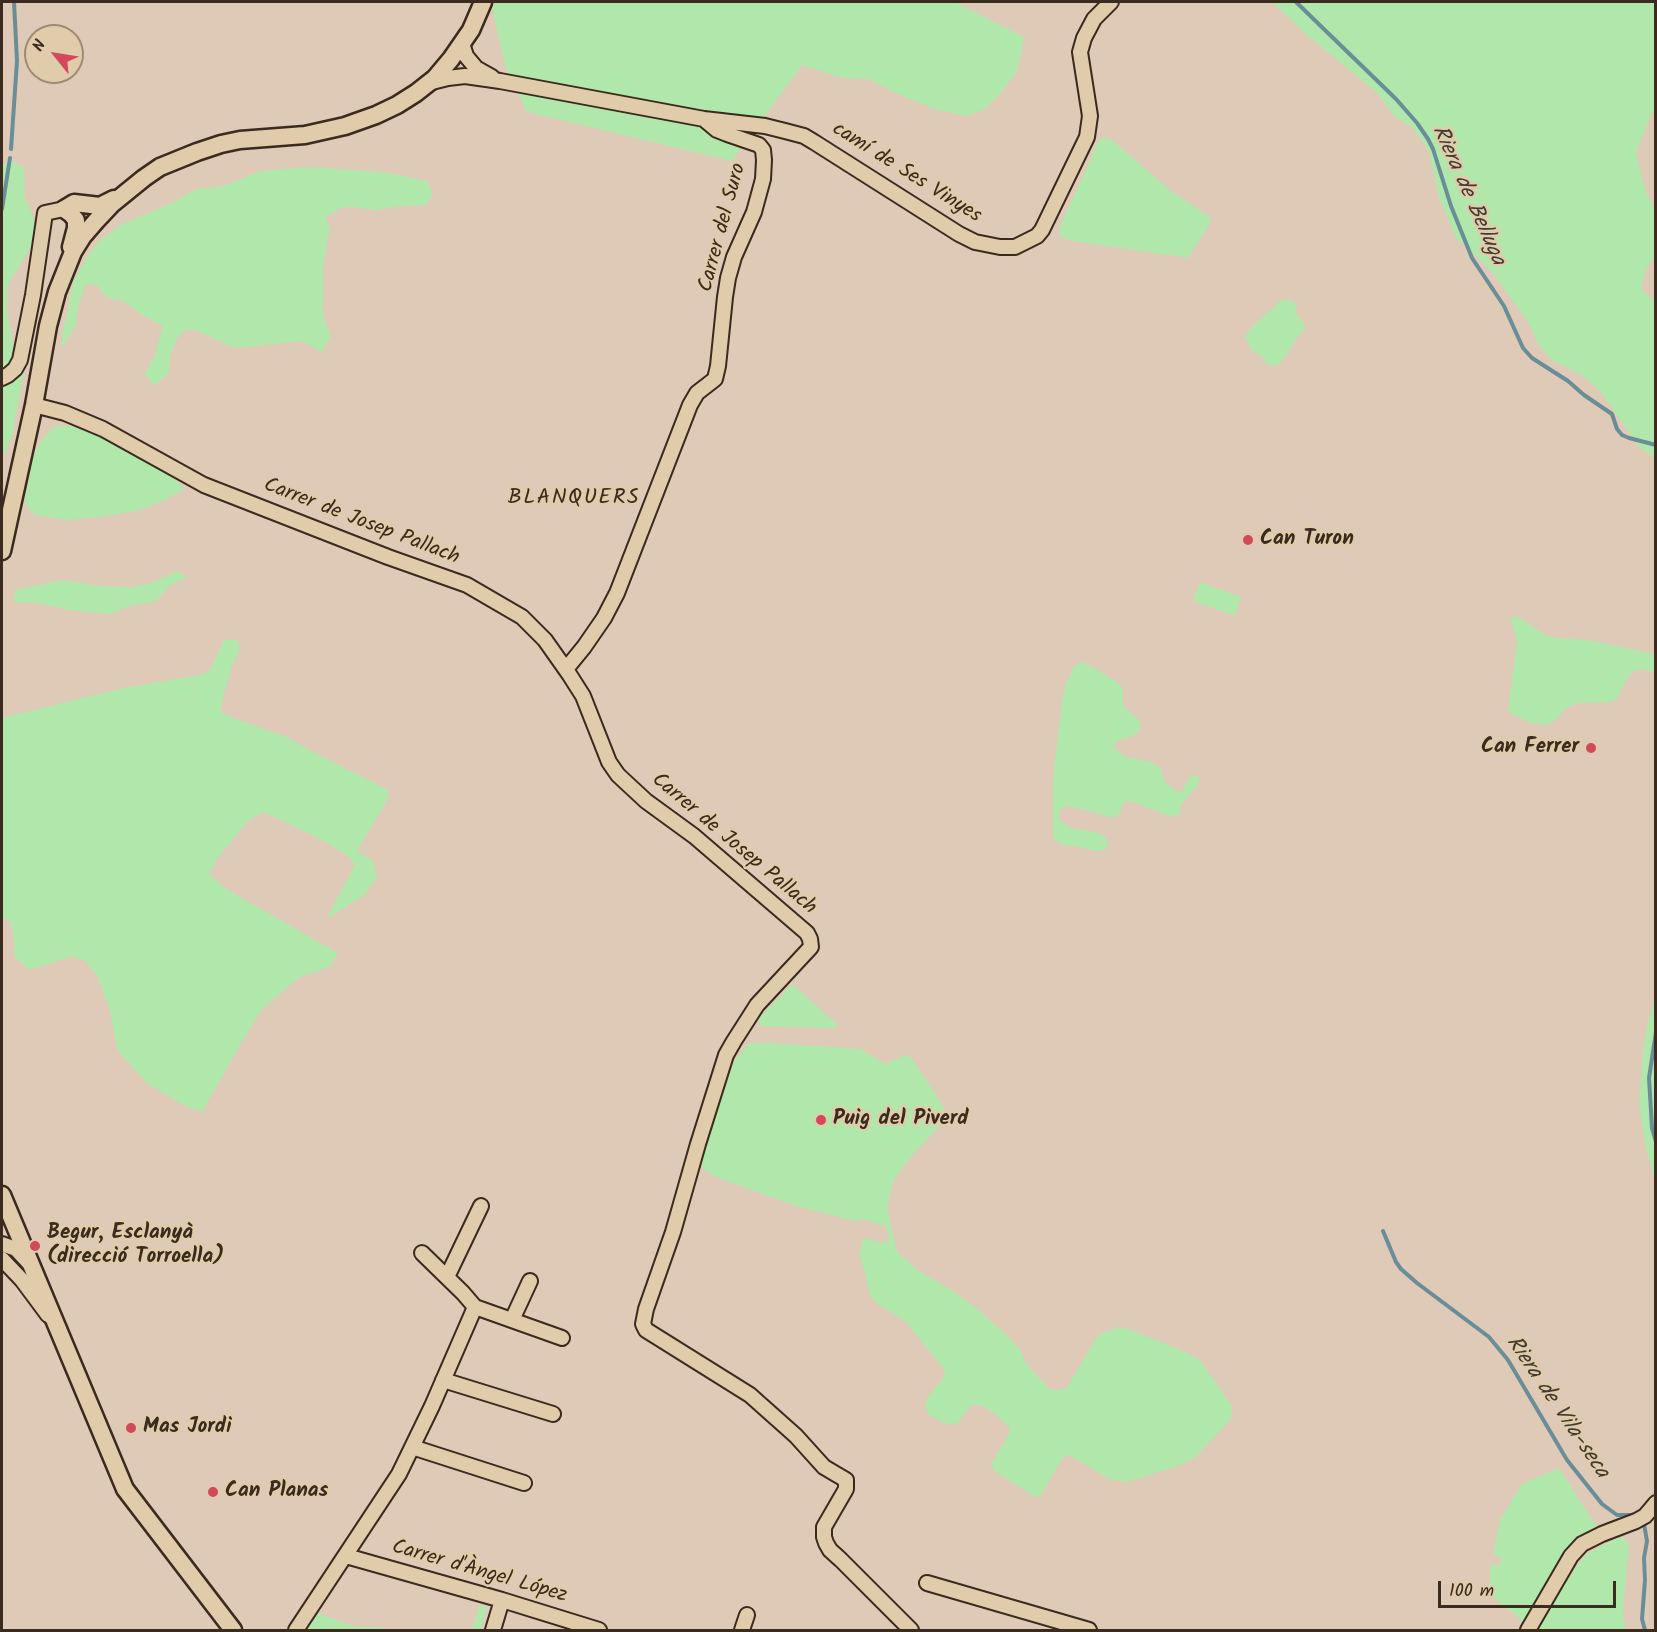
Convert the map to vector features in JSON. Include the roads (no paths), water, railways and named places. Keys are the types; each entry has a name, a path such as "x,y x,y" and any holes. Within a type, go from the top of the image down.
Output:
{"street":[{"path":"2,551 34,405 48,326 76,228 82,217 125,192 160,167 196,152 240,140 305,135 345,126 397,105 428,83 451,59 471,30 483,2"},
{"name":"camí de Ses Vinyes","path":"428,83 465,76 704,119 765,126 804,136 959,234 975,242 1000,248 1015,247 1037,236 1042,230 1087,137 1090,116 1080,52 1094,19 1111,2"},
{"name":"camí de Ses Vinyes","path":"462,43 466,56 476,68 500,81"},
{"name":"Carrer del Suro","path":"566,669 591,638 617,593 690,405 697,393 715,379 728,278 734,257 754,212 763,179 764,160 763,150 759,145 717,130 704,119"},
{"path":"65,269 83,236 82,217 74,203 100,206 125,192"},
{"path":"2,378 15,369 20,360 33,295 45,213 82,217"},
{"name":"Carrer de Josep Pallach","path":"34,405 65,413 103,429 204,485 388,557 467,585 522,617 545,640 583,696 609,762 618,775 646,801 694,836 807,933 811,943 808,951 757,1005 726,1055 643,1324 646,1330 750,1395 796,1436 824,1467 846,1480 846,1489 826,1523 824,1533 826,1543 830,1550 911,1630"},
{"path":"2,1195 125,1489 233,1630"},
{"path":"447,1277 481,1206"},
{"path":"16,1230 18,1246 13,1253 2,1259 22,1280 59,1330"},
{"path":"2,1244 16,1249 33,1269"},
{"path":"422,1253 475,1307 562,1338"},
{"path":"512,1320 530,1281"},
{"path":"296,1630 399,1474 475,1307"},
{"path":"443,1380 553,1414"},
{"path":"412,1447 524,1483"},
{"path":"1528,1630 1571,1556 1582,1544 1636,1521 1645,1516 1656,1503"},
{"name":"Carrer d'Àngel López","path":"346,1556 599,1630"},
{"path":"927,1583 1089,1630"},
{"path":"493,1630 502,1600"},
{"path":"742,1630 747,1615"}],"waterway":[{"path":"11,149 17,61 14,2"},
{"name":"Riera de Belluga","path":"1296,2 1396,99 1428,139 1472,258 1504,306 1523,348 1532,358 1568,381 1612,414 1617,429 1622,435 1656,445"},
{"path":"2,209 10,158"},
{"name":"Riera de Belluga","path":"1656,1032 1649,1078 1652,1128 1656,1142"},
{"name":"Riera de Vila-seca","path":"1383,1231 1401,1269 1489,1337 1508,1360 1567,1460 1602,1504 1617,1515 1634,1515"},
{"name":"Riera de Vila-seca","path":"1644,1524 1647,1541 1644,1558 1642,1619 1645,1630"}],"place":[{"name":"Can Turon","path":"1248,540"},
{"name":"Can Ferrer","path":"1591,748"},
{"name":"Puig del Piverd","path":"821,1120"},
{"name":"Begur, Esclanyà (direcció Torroella)","path":"35,1246"},
{"name":"Mas Jordi","path":"131,1428"},
{"name":"Can Planas","path":"213,1492"}],"district":[{"name":"BLANQUERS","path":"574,499"}]}
